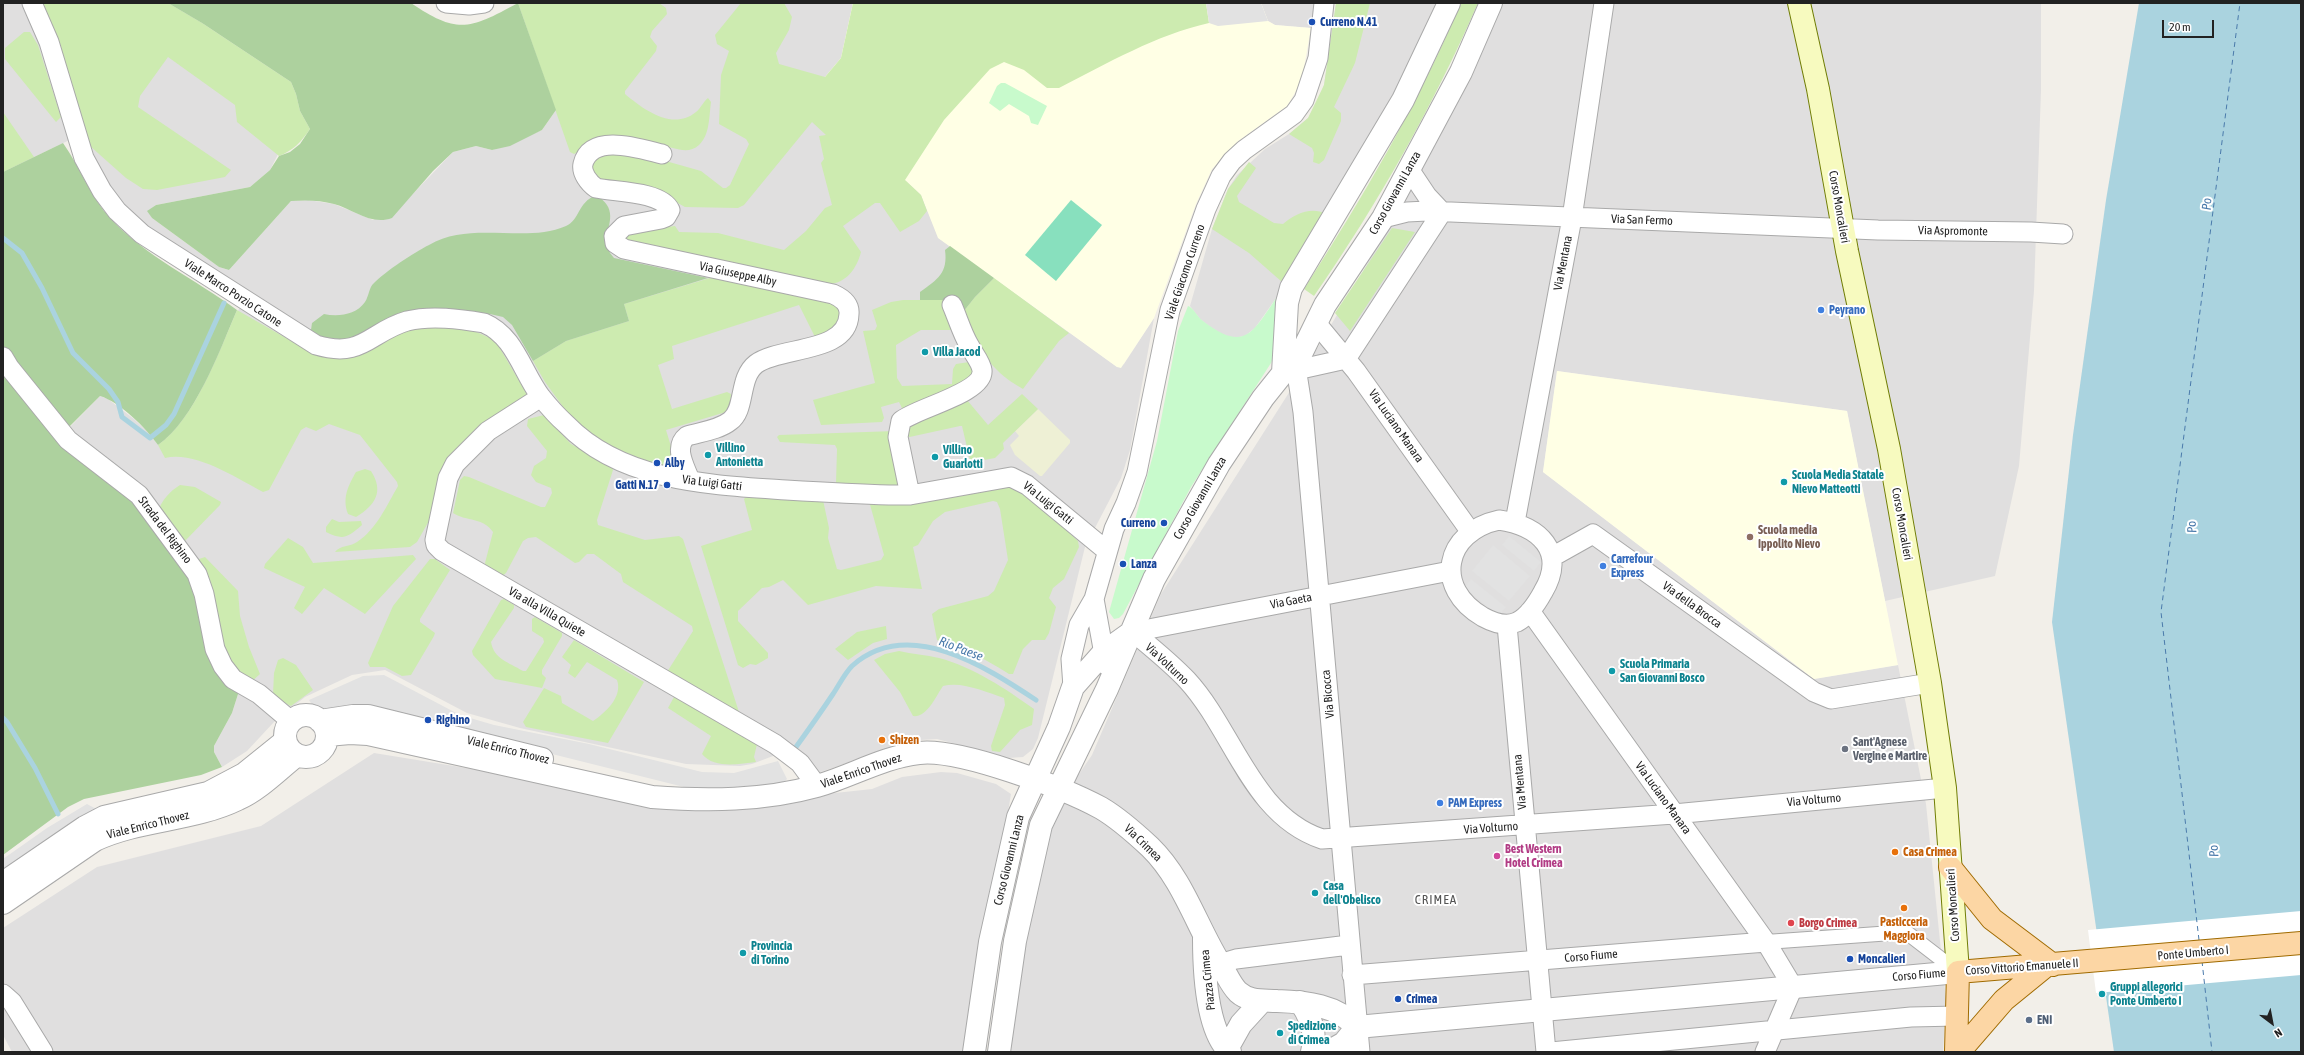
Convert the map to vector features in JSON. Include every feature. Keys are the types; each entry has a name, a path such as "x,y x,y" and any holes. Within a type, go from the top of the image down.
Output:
{"main road":[{"name":"Corso Moncalieri","path":"1799,3 1818,89 1843,229 1889,449 1930,684 1945,788 1958,972 1956,1016 1957,1052"},
{"path":"1950,868 1992,919 2050,965 2004,1000 1957,1052"},
{"name":"Ponte Umberto I","path":"2086,962 2301,943"},
{"name":"Corso Vittorio Emanuele II","path":"1958,972 2086,962"}],"street":[{"name":"Viale Marco Porzio Catone","path":"32,3 49,42 84,158 102,191 117,210 138,231 299,336 329,349 342,350 360,346 396,326 418,319 484,323 493,327 506,337 541,397"},
{"path":"446,3 469,6 484,3"},
{"name":"Viale Giacomo Curreno","path":"1074,687 1072,654 1079,625 1094,599 1107,551 1137,472 1170,310 1206,209 1221,176 1232,161 1244,150 1294,114 1304,100 1318,58 1324,3"},
{"path":"1409,169 1427,196 1442,212 1346,359 1291,368 1287,302 1291,288 1403,100 1448,3"},
{"name":"Corso Giovanni Lanza","path":"974,1052 990,942 1018,817 1047,785 1107,689 1133,632 1154,578 1207,483 1263,398 1300,356 1325,306 1383,218 1461,72 1491,3"},
{"name":"Via Mentana","path":"1515,522 1572,218 1604,3"},
{"name":"Via Giuseppe Alby","path":"662,154 622,146 604,146 590,153 584,162 583,167 586,178 596,188 647,195 665,203 670,210 666,217 661,219 624,226 619,229 614,236 615,243 620,248 833,294 845,301 849,312 846,327 836,338 813,347 767,357 757,363 750,370 746,378 735,417 729,422 687,436 682,440 679,447 690,480"},
{"name":"Via San Fermo","path":"1383,218 1407,212 1442,212 1843,229"},
{"name":"Via Aspromonte","path":"1843,229 2031,232 2063,234"},
{"path":"910,495 898,437 901,421 913,414 962,393 981,376 982,370 969,346 952,305"},
{"name":"Via Luciano Manara","path":"1317,324 1346,359 1470,531"},
{"name":"Strada del Righino","path":"3,357 9,367 68,440 139,495 197,574 204,594 215,649 223,666 233,679 259,694 291,739"},
{"name":"Via Bicocca","path":"1291,368 1303,412 1349,945 1360,1052"},
{"name":"Via Luigi Gatti","path":"541,397 576,435 584,441 618,460 643,470 675,479 742,487 910,495 1005,478 1016,478 1028,485 1107,551"},
{"name":"Via alla Villa Quiete","path":"541,397 488,431 455,464 448,478 435,540 436,545 442,551 491,580 775,744 800,763 817,786"},
{"path":"1499,520 1515,522 1531,530 1545,543 1552,557 1554,568 1550,582 1530,612 1516,622 1507,625 1493,623 1471,610 1462,601 1453,586 1450,571 1453,556 1470,531 1486,523 1499,520"},
{"name":"Via della Brocca","path":"1552,557 1593,534 1814,692 1831,699 1930,684"},
{"name":"Via Gaeta","path":"1133,632 1450,571"},
{"name":"Viale Giacomo Curreno","path":"1094,599 1104,652 1107,689"},
{"name":"Via Luciano Manara","path":"1530,612 1766,942 1793,987"},
{"name":"Via Mentana","path":"1507,625 1524,825 1546,1052"},
{"name":"Corso Giovanni Lanza","path":"999,1052 1015,941 1041,825 1047,785 1059,727 1074,687 1104,652 1133,632"},
{"name":"Via Volturno","path":"1133,632 1187,681 1213,715 1260,791 1274,809 1292,824 1310,835 1322,839 1340,839 1674,814 1945,788"},
{"path":"303,715 315,717 324,728 324,747 315,755 303,757 291,739 303,715"},
{"name":"Viale Enrico Thovez","path":"324,728 350,733 368,734 652,797 694,800 755,797 817,786 900,756 937,752 949,753 1047,785"},
{"name":"Viale Enrico Thovez","path":"3,883 85,826 104,817 208,793 244,774 291,739"},
{"name":"Viale Enrico Thovez","path":"3,903 94,840 111,832 219,807 239,799 291,739"},
{"name":"Via Crimea","path":"1047,785 1100,808 1124,825 1151,848 1172,875 1195,915 1204,937"},
{"name":"Corso Fiume","path":"1352,974 1906,932 1958,972"},
{"name":"Piazza Crimea","path":"1204,937 1219,964 1239,993 1249,999 1262,1001 1300,1002 1337,1011 1358,1027"},
{"name":"Piazza Crimea","path":"1204,937 1204,971 1210,1012 1227,1051"},
{"name":"Piazza Crimea","path":"1219,964 1236,959 1349,945"},
{"name":"Corso Fiume","path":"1358,1027 1958,972"},
{"path":"1765,1052 1793,987"},
{"path":"3,994 12,1002 43,1052"},
{"path":"1227,1051 1241,1024 1262,1001"},
{"path":"1300,1002 1312,1022 1314,1034 1312,1052"},
{"path":"1551,1052 1774,1032 1911,1017 1956,1016"},
{"path":"1328,1052 1344,1043 1358,1027"}],"shaded area":[{"path":"3,3 168,3 202,23 300,111 270,170 250,187 156,205 148,211 152,218 219,267 229,270 291,201 308,200 334,204 373,220 408,199 453,152 476,146 492,150 542,130 556,110 518,3 853,3 841,58 825,77 921,195 939,238 1117,367 1124,364 1154,318 1130,450 1121,478 1085,547 1038,738 1033,749 1023,757 1008,758 937,739 921,740 896,746 818,773 782,744 773,756 752,764 740,766 686,764 520,728 467,713 385,670 352,675 305,697 274,722 247,751 222,767 214,752 214,746 232,713 242,682 66,431 100,396 108,399 134,419 148,432 158,445 167,438 194,405 245,296 156,234 131,213 110,188 80,135 3,172"},
{"path":"853,3 1261,3 1268,21 1275,25 1311,28 1302,79 1287,106 1238,141 1212,169 1196,204 1154,318 1121,368 1117,367 938,238 921,195 813,97 825,77 841,58"},
{"path":"1206,3 1261,3 1268,21 1218,26 1209,23"},
{"path":"1261,3 1314,3 1311,28 1275,25 1268,21"},
{"path":"1336,3 1442,3 1407,78 1284,287 1255,328 1245,336 1234,338 1218,333 1200,319 1190,306 1212,229 1228,189 1237,175 1265,149 1289,134 1308,118 1318,101 1324,85"},
{"path":"1502,3 2041,3 2041,90 2034,291 2019,466 1995,576 1885,601 1847,411 1557,371 1543,472 1814,679 1898,665 1926,804 1946,1000 1943,1052 1011,1052 1016,998 1046,822 1092,755 1161,594 1318,347 1411,190"},
{"name":"Scuola media Ippolito Nievo","path":"1557,371 1847,411 1898,665 1814,679 1543,472"},
{"path":"1038,409 1070,440 1070,443 1042,476 1040,476 1015,455 1010,445 1019,436 1015,431"},
{"path":"1509,536 1541,562 1534,571 1502,545"},
{"path":"1493,545 1530,576 1509,601 1472,571"},
{"path":"1471,579 1506,607 1499,616 1464,588"},
{"path":"384,675 460,715 494,725 589,744 702,772 734,773 778,761 787,779 781,785 763,789 688,788 504,742 323,712 314,708 309,700 363,676"},
{"path":"374,753 706,807 872,789 902,777 941,772 957,773 996,784 1011,794 968,1052 12,1052 3,1035 3,928 97,867 261,826"},
{"path":"87,804 100,811 3,874 3,859 47,828"}],"green space":[{"path":"40,3 168,3 202,23 291,82 296,94 300,111 310,129 297,145 279,156 237,122 235,105 168,57 140,96 138,107 231,170 225,177 157,190 143,189 126,178 90,146"},
{"path":"168,3 411,3 441,20 453,24 464,25 488,18 518,3 556,110 542,130 510,146 492,150 476,146 453,152 433,171 392,218 377,220 362,216 334,204 307,200 291,201 229,270 219,267 152,218 147,211 156,205 250,187 270,170 279,156 290,152 300,144 310,129 300,111 296,94 291,82 202,23"},
{"path":"518,3 659,3 666,8 667,14 652,31 650,37 657,46 656,51 625,91 625,94 650,112 668,119 687,117 696,112 708,98 711,102 707,131 703,141 690,150 680,150 665,146 650,146 580,151 574,154 570,152"},
{"path":"741,3 784,3 792,17 789,30 776,53 779,64 825,77 841,58 853,3 1206,3 1209,23 1189,28 1151,42 1059,88 1047,88 1024,70 1004,62 990,69 944,120 905,180 921,195 927,211 919,221 900,232 880,203 875,203 843,226 861,252 857,264 850,274 840,281 828,284 627,244 625,238 627,233 675,226 679,232 718,233 784,250 806,231 825,208 832,205 821,163 824,159 819,136 826,135 812,122 744,205 738,208 685,207 654,190 599,181 591,168 593,160 607,150 641,154 701,171 723,188 730,185 749,144 746,139 719,124 721,75 729,51 717,44 715,35"},
{"path":"1336,3 1370,3 1355,63 1334,107 1341,113 1341,121 1324,160 1319,164 1313,162 1314,153 1312,148 1289,134 1308,118 1324,85"},
{"path":"1461,3 1478,3 1461,41 1423,117 1382,190 1338,261 1314,296 1304,289 1368,185 1408,114 1427,77"},
{"path":"24,32 30,32 38,45 61,117 56,122 5,59 5,48"},
{"path":"1001,83 1005,83 1047,106 1038,125 1031,123 1029,116 1009,104 1000,111 989,103 997,86"},
{"path":"3,112 34,157 3,172"},
{"path":"63,143 103,209 124,232 154,256 237,310 205,384 195,402 171,433 158,445 132,416 108,399 100,396 66,430 117,482 188,567 239,691 232,713 214,746 214,752 222,767 201,775 84,799 68,807 3,855 3,172"},
{"path":"1249,162 1256,168 1237,196 1239,202 1274,223 1283,224 1292,217 1303,212 1315,211 1326,214 1282,282 1249,253 1212,229 1228,189"},
{"path":"596,195 603,200 609,210 610,221 605,240 610,253 614,258 708,278 624,304 629,321 566,341 533,361 512,325 503,317 490,314 456,313 348,340 321,337 311,330 312,323 324,314 341,315 357,310 365,302 372,285 379,278 400,262 429,245 445,238 462,234 533,233 550,231 571,223 585,202"},
{"path":"1071,200 1102,225 1056,281 1025,255"},
{"path":"1392,228 1415,232 1350,331 1335,313"},
{"path":"950,246 994,278 975,297 963,312 952,300 920,300 920,292 937,279 943,270 946,258 945,250"},
{"path":"713,277 834,302 842,310 838,327 815,337 799,305 672,346 674,359 658,365 672,409 727,392 731,394 730,406 726,412 666,430 676,463 671,468 619,453 574,422 545,382 533,361 566,341 629,321 624,304"},
{"path":"994,278 1069,333 1059,341 1023,389 1010,381 992,365 980,347 963,312 975,297"},
{"path":"1277,297 1275,353 1271,363 1191,487 1123,614 1119,618 1114,619 1109,612 1157,441 1178,331 1188,306 1201,319 1217,331 1229,336 1238,337 1254,329"},
{"path":"903,300 944,300 954,330 921,330 896,345 897,378 902,386 952,384 953,369 956,364 969,362 975,376 904,412 899,402 881,407 884,418 882,422 821,425 813,400 875,383 863,331 875,330 877,326 872,310 891,302"},
{"path":"237,310 307,350 389,338 417,325 472,330 490,338 498,345 528,396 483,426 417,542 410,547 335,552 340,548 357,542 370,531 398,486 397,482 360,435 329,424 316,431 306,427 301,430 269,490 263,492 216,467 203,462 190,458 165,458 158,445 171,433 195,402 205,384"},
{"path":"1022,394 1038,409 1003,443 1004,449 995,458 973,462 970,460 962,426 905,438 906,425 967,400 988,425"},
{"path":"544,415 571,444 612,467 613,470 597,520 598,525 645,540 679,536 683,539 739,712 667,672 693,631 692,626 623,582 621,574 594,554 587,554 579,562 575,563 536,537 528,538 523,541 506,573 501,577 486,568 485,563 493,532 489,527 480,522 458,516 453,513 460,480 464,476 469,477 541,507 545,507 552,493 551,488 536,482 531,475 534,466 546,458 547,451 527,426 528,419"},
{"path":"895,431 901,483 896,487 836,483 837,449 835,445 780,442 777,437 779,435"},
{"path":"365,469 371,471 375,478 377,485 376,497 369,508 356,517 348,514 346,508 346,497 348,487 356,472"},
{"path":"180,485 195,487 221,502 220,505 182,544 158,511 167,496"},
{"path":"1006,485 1021,488 1078,541 1079,547 1064,579 1053,588 1049,598 1056,607 1049,633 1045,640 1032,640 1023,649 1013,674 1009,674 972,653 937,640 932,614 939,609 988,596 994,591 1008,560 1000,509 997,502 993,501 945,512 933,521 918,545 913,547 922,589 876,586 808,605 783,580 769,587 762,588 738,611 738,621 768,653 768,658 756,665 750,664 743,668 738,665 701,546 752,530 744,499 748,495 823,500 829,528 828,538 837,569 841,570 881,560 884,555 869,501"},
{"path":"332,519 339,522 361,521 362,525 346,536 342,537 332,535 326,532 326,527"},
{"path":"288,538 303,547 313,563 413,555 416,559 365,614 324,588 302,614 294,608 305,587 264,568 265,564"},
{"path":"205,557 238,591 240,616 249,647 260,674 250,683 239,674 230,662 215,629 197,563 199,559"},
{"path":"430,559 435,559 450,570 420,619 420,622 435,633 434,636 411,675 402,676 385,667 370,667 368,663 393,606"},
{"path":"504,599 514,605 514,608 491,642 495,652 502,660 523,671 526,671 544,642 543,638 532,631 532,619 535,617 562,633 562,636 542,670 542,674 546,678 542,688 495,679 473,655 472,651 501,600"},
{"path":"886,626 887,639 873,643 848,660 835,649 857,632"},
{"path":"574,640 644,682 608,743 526,727 523,722 544,688 561,696 562,703 593,721 603,714 612,704 617,692 617,680 587,662 575,678 568,673 571,665 562,657"},
{"path":"899,651 939,658 952,662 989,679 1034,709 1032,725 1020,730 1000,752 992,751 991,746 1005,705 1004,698 974,688 958,685 943,686 931,706 923,714 913,716 900,692 874,660 885,654"},
{"path":"283,658 296,665 313,690 291,706 277,699 273,694 274,673 278,660"},
{"path":"674,697 757,744 754,757 756,762 742,764 720,764 707,759 702,754 711,736 668,708"}],"water":[{"name":"Po","path":"2139,3 2301,3 2301,1052 2114,1052 2052,622 2073,435 2106,200"}],"pier":[{"path":"2301,911 2301,975 2096,993 2088,930"}],"waterway":[{"path":"3,238 22,253 42,288 73,353 109,389 118,402 122,417 150,438 166,425 174,414 224,303"},
{"name":"Rio Paese","path":"796,747 852,666 874,652 897,646 922,646 946,652 971,662 994,674 1036,700"},
{"path":"3,718 7,722 35,768 58,814"}],"ferry route":[{"path":"2199,940 2161,612 2240,3"},
{"path":"2202,961 2212,1052"}],"place":[{"name":"Curreno N.41","path":"1312,22"},
{"name":"Peyrano","path":"1821,310"},
{"name":"Villa Jacod","path":"925,352"},
{"name":"Villino Antonietta","path":"708,455"},
{"name":"Villino Guarlotti","path":"935,457"},
{"name":"Alby","path":"657,463"},
{"name":"Scuola Media Statale Nievo Matteotti","path":"1784,482"},
{"name":"Gatti N.17","path":"667,485"},
{"name":"Curreno","path":"1164,523"},
{"name":"Scuola media Ippolito Nievo","path":"1750,537"},
{"name":"Lanza","path":"1123,564"},
{"name":"Carrefour Express","path":"1603,566"},
{"name":"Scuola Primaria San Giovanni Bosco","path":"1612,671"},
{"name":"Righino","path":"428,720"},
{"name":"Shizen","path":"882,740"},
{"name":"Sant'Agnese Vergine e Martire","path":"1845,749"},
{"name":"PAM Express","path":"1440,803"},
{"name":"Casa Crimea","path":"1895,852"},
{"name":"Best Western Hotel Crimea","path":"1497,856"},
{"name":"Casa dell'Obelisco","path":"1315,893"},
{"name":"Pasticceria Maggiora","path":"1904,908"},
{"name":"Borgo Crimea","path":"1791,923"},
{"name":"Provincia di Torino","path":"743,953"},
{"name":"Moncalieri","path":"1850,959"},
{"name":"Gruppi allegorici Ponte Umberto I","path":"2102,994"},
{"name":"Crimea","path":"1398,999"},
{"name":"ENI","path":"2029,1020"},
{"name":"Spedizione di Crimea","path":"1280,1033"}],"district":[{"name":"CRIMEA","path":"1436,900"}]}
